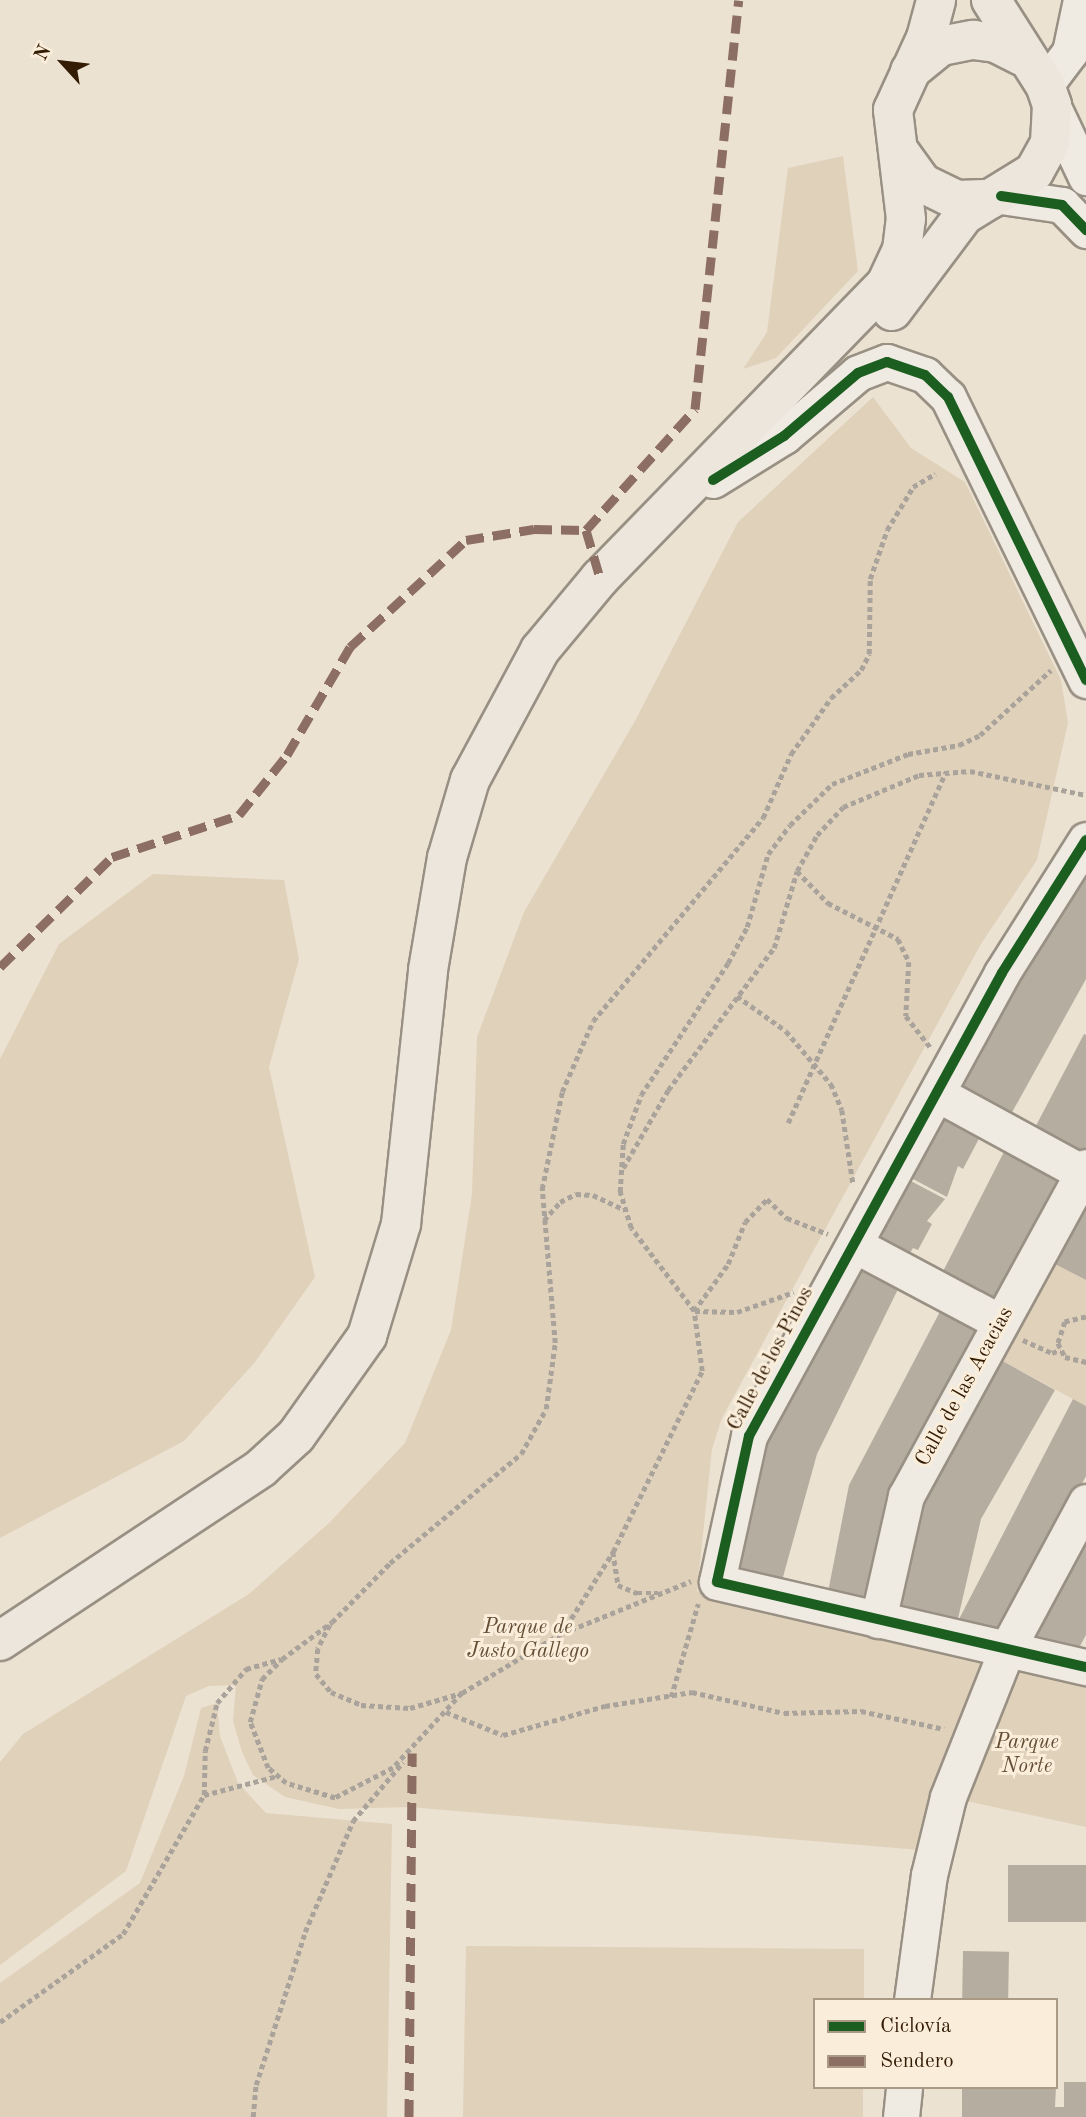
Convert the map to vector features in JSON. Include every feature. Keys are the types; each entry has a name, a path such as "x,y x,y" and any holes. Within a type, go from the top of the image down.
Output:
{"main road":[{"path":"0,1641 250,1476 296,1436 367,1336 401,1224 428,970 447,858 470,780 540,650 608,568 886,284 902,250 906,219 893,110 926,37 936,0"},
{"path":"608,568 713,480 877,331 964,215 1034,172 1050,143 1040,82 991,0"},
{"path":"908,73 941,46 973,40 996,43 1040,82"},
{"path":"899,151 922,183 957,200 996,197"}],"street":[{"path":"1081,0 1070,52 1040,82 1086,177"},
{"path":"996,197 1062,205 1086,230"},
{"path":"713,480 784,436 858,373 887,362 925,374 948,397 1073,672"},
{"name":"Calle de los Pinos","path":"1086,840 1002,973 938,1094 848,1242 750,1436 717,1582 1086,1667"},
{"path":"938,1094 1084,1170"},
{"name":"Calle de las Acacias","path":"878,1620 906,1496 1084,1170"},
{"path":"848,1242 1000,1322"},
{"path":"912,1998 929,1875 948,1797 1007,1649 1086,1502"},
{"path":"901,2117 904,2089"}],"path":[{"path":"412,1753 361,1788 335,1798 310,1793 277,1776 256,1746 250,1722 262,1679 282,1658 332,1622 390,1563 521,1454 546,1409 555,1343 544,1220 546,1155 562,1091 593,1021 763,818 791,754 831,698 861,670 869,654 870,579 887,530 913,487 935,474"},
{"path":"562,1633 613,1552 702,1371 694,1311 631,1228 621,1172 622,1144 641,1094 728,963 747,928 768,854 790,825 832,784 908,754 959,746 981,735 1073,672"},
{"path":"621,1172 668,1090 774,948 797,871 817,835 843,807 887,786 945,773 970,771 1086,795"},
{"path":"788,1124 945,773"},
{"path":"797,871 828,903 876,924 905,948 906,1016 935,1051"},
{"path":"737,996 786,1031 831,1084 842,1110 854,1188"},
{"path":"544,1220 560,1202 576,1194 600,1198 626,1211"},
{"path":"694,1311 728,1264 745,1222 767,1199 787,1218 848,1242"},
{"path":"694,1311 737,1312 771,1304 801,1288"},
{"path":"1086,1317 1065,1322 1058,1343 1065,1357 1086,1362"},
{"path":"613,1552 618,1585 637,1593 662,1592"},
{"path":"332,1622 318,1649 316,1674 331,1692 361,1705 410,1708 462,1693 562,1633 702,1576"},
{"path":"671,1697 702,1589"},
{"path":"0,2022 123,1934 204,1795 205,1751 217,1703 246,1669 282,1658"},
{"path":"446,1712 503,1735 605,1706 692,1692 784,1713 861,1711 959,1733"},
{"path":"253,2117 256,2085 305,1932 348,1833 462,1693"},
{"path":"204,1795 277,1776"}],"green space":[{"path":"843,156 858,271 776,358 743,369 767,332 788,168"},
{"name":"Parque de Justo Gallego","path":"873,397 911,448 965,482 1061,680 1068,723 1037,860 981,944 722,1418 712,1449 697,1591 987,1661 920,1850 409,1807 339,1809 285,1797 253,1775 242,1752 233,1721 236,1685 209,1686 186,1696 126,1871 0,1965 0,1762 23,1734 249,1594 329,1523 405,1443 451,1330 472,1194 477,1037 524,912 635,721 738,522"},
{"path":"153,874 284,880 299,959 269,1067 315,1277 255,1362 184,1441 0,1538 0,1059 59,944"},
{"path":"1051,1262 1086,1280 1086,1406 999,1359"},
{"name":"Parque Norte","path":"1007,1649 1086,1667 1086,1827 948,1797"},
{"path":"217,1703 220,1736 238,1783 266,1813 392,1824 387,2117 0,2117 0,1983 140,1883 184,1776 201,1708"},
{"path":"466,1946 864,1949 864,1998 813,1998 813,2089 863,2089 863,2117 463,2117"}],"building":[{"path":"1086,855 1086,979 1005,1125 948,1095"},
{"path":"1084,1034 1086,1035 1086,1155 1029,1139"},
{"path":"944,1114 982,1133 963,1169 958,1166 947,1197 911,1178"},
{"path":"1010,1140 1071,1171 997,1314 937,1283"},
{"path":"907,1179 945,1199 927,1221 932,1224 918,1250 913,1248 908,1256 875,1238"},
{"path":"1086,1182 1086,1280 1051,1262"},
{"path":"859,1259 903,1279 817,1454 780,1588 728,1578 763,1442"},
{"path":"945,1302 990,1322 875,1610 827,1597 849,1485"},
{"path":"999,1359 1055,1390 981,1519 957,1623 1073,1399 1086,1406 1086,1476 1003,1637 893,1610 914,1501"},
{"path":"1086,1533 1086,1635 1079,1648 1027,1638"},
{"path":"1008,1865 1086,1865 1086,1922 1008,1922"},
{"path":"963,1951 1009,1952 1008,1998 962,1998"},
{"path":"1064,2082 1086,2082 1086,2117 962,2117 962,2089 1056,2089 1055,2107 1064,2107"}],"marked path":[{"path":"586,530 695,409 739,0"},
{"path":"0,967 112,857 239,815 287,755 350,647 466,540 534,529 586,530 600,578"},
{"path":"409,2117 412,1753"}],"cycle path":[{"path":"1001,196 1062,205 1086,230"},
{"path":"713,480 784,436 858,373 887,362 925,375 948,397 1086,680"},
{"path":"1086,840 1002,973 749,1436 717,1582 1086,1667"}]}
